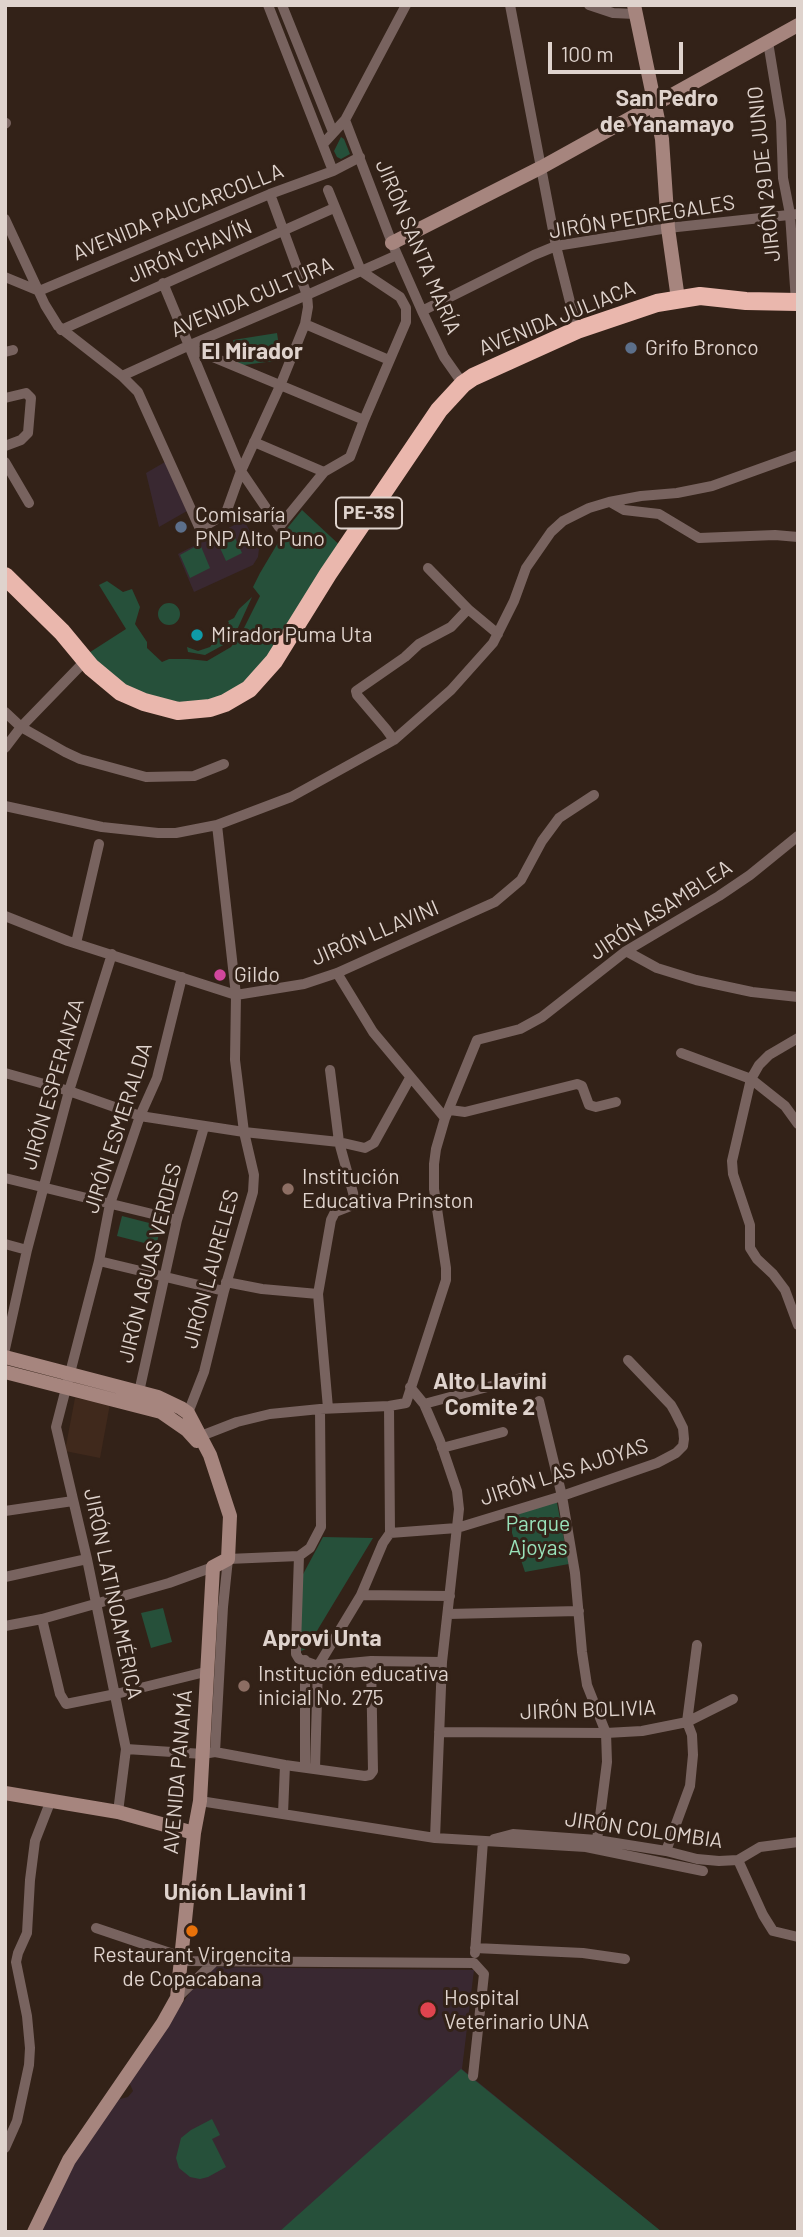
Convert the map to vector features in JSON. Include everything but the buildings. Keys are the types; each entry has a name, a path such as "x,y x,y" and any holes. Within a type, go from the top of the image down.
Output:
{"highway":[{"name":"AVENIDA JULIACA","path":"5,576 62,632 86,661 121,692 144,702 178,711 210,708 232,700 249,689 274,661 328,574 439,410 463,384 485,370 577,330 678,299 700,296 746,301 797,302"}],"street":[{"path":"268,5 333,171"},
{"path":"282,5 333,132"},
{"path":"323,144 345,120 406,5"},
{"path":"510,5 556,246 577,330"},
{"path":"589,5 613,13 635,9 662,139 668,228 678,299"},
{"path":"394,249 798,25"},
{"name":"JIRÓN 29 DE JUNIO","path":"768,42 781,121 783,178 794,214 797,302"},
{"name":"JIRÓN SANTA MARÍA","path":"345,120 394,249 444,358 463,384"},
{"name":"AVENIDA PAUCARCOLLA","path":"39,291 270,194 333,171 360,157"},
{"path":"163,283 241,471 279,527 324,472 350,457 406,321 406,308 400,297 361,271 327,190"},
{"path":"5,219 61,330 122,376 140,397 200,529 225,514 241,471 306,324 307,295 270,194"},
{"name":"JIRÓN CHAVÍN","path":"61,330 334,208"},
{"name":"JIRÓN PEDREGALES","path":"422,311 556,246 668,228 794,214"},
{"name":"AVENIDA CULTURA","path":"122,376 361,271 394,249"},
{"path":"5,277 39,291"},
{"path":"5,289 22,283"},
{"path":"306,324 389,360"},
{"path":"190,346 363,420"},
{"path":"5,398 26,393 31,398 28,433 21,440 5,446"},
{"path":"254,442 324,472"},
{"path":"5,806 67,821 158,834 194,831 217,825 309,788 394,740 451,690 493,643 514,601 526,568 551,532 572,516 610,502 712,486 798,455"},
{"path":"5,462 29,503"},
{"path":"610,502 624,510 659,514 699,538 775,535 798,537"},
{"path":"428,568 468,609 498,634"},
{"path":"394,740 356,691 413,652 419,644 450,627 468,609"},
{"path":"5,748 21,727 86,661"},
{"path":"5,712 21,727 53,747 80,759 146,777 194,776 224,764"},
{"name":"JIRÓN LLAVINI","path":"5,916 76,943 236,995 304,984 337,973 495,902 521,880 542,841 559,818 594,795"},
{"name":"JIRÓN LAURELES","path":"188,1413 204,1371 225,1286 253,1192 254,1175 244,1132 235,1060 236,995 217,825"},
{"name":"JIRÓN ASAMBLEA","path":"447,1114 471,1051 480,1039 520,1029 542,1017 626,951 750,876 798,836"},
{"path":"76,943 99,844"},
{"path":"626,951 657,968 696,980 751,992 798,997"},
{"name":"JIRÓN ESPERANZA","path":"5,1349 27,1250 69,1091 112,954"},
{"path":"337,973 373,1032 410,1078 447,1114"},
{"name":"JIRÓN ESMERALDA","path":"68,1380 99,1261 110,1204 139,1116 157,1078 182,977"},
{"path":"798,1038 769,1055 751,1079 732,1161 733,1174 750,1225 750,1248 785,1290 798,1325"},
{"path":"681,1053 751,1079 785,1106 798,1124"},
{"path":"5,1626 41,1619 169,1583 228,1559 299,1556 310,1548 321,1527 324,1408 318,1294 331,1220 335,1212 353,1205 355,1200 340,1142 330,1070"},
{"path":"5,1073 69,1091 139,1116 204,1127 340,1142 365,1148 374,1143 410,1078"},
{"path":"447,1114 577,1084 582,1086 589,1105 596,1107 616,1102"},
{"path":"201,1436 237,1422 270,1414 407,1403 446,1280 434,1189 434,1164 447,1114"},
{"name":"JIRÓN AGUAS VERDES","path":"128,1405 139,1392 177,1220 204,1127"},
{"path":"5,1178 177,1220"},
{"path":"5,1244 27,1250"},
{"path":"99,1261 163,1278 318,1294"},
{"name":"AVENIDA PANAMÁ","path":"5,1357 128,1405 161,1412 187,1430 210,1455"},
{"name":"JIRÓN LAS AJOYAS","path":"390,1533 457,1528 562,1496 657,1463 676,1453 683,1446 683,1428 671,1405 628,1360"},
{"name":"AVENIDA PANAMÁ","path":"5,1372 139,1392 181,1408 188,1413 210,1455 230,1516 209,1753 194,1833 177,1998"},
{"path":"424,1404 521,1378"},
{"name":"JIRÓN LATINOAMÉRICA","path":"68,1380 56,1427 87,1559 126,1749 118,1812"},
{"path":"410,1387 424,1404 442,1448 457,1491 459,1509 442,1662 435,1838"},
{"path":"539,1401 562,1496 587,1685 606,1733 607,1762 597,1840"},
{"path":"310,1767 318,1666 361,1595 383,1543 390,1533 390,1406"},
{"path":"442,1448 503,1432"},
{"path":"5,1511 73,1501"},
{"path":"299,1556 296,1654 299,1659 318,1666 371,1661 442,1662"},
{"path":"5,1577 87,1559"},
{"name":"AVENIDA PANAMÁ","path":"209,1753 213,1567"},
{"path":"361,1595 450,1596"},
{"path":"449,1614 579,1611"},
{"path":"41,1619 60,1694 66,1704 116,1695 209,1671"},
{"path":"666,1850 690,1786 694,1755 692,1735 687,1722 697,1644"},
{"path":"304,1660 310,1767"},
{"path":"126,1749 209,1753 365,1776 373,1771 371,1661"},
{"name":"JIRÓN BOLIVIA","path":"439,1732 642,1731 687,1722 733,1699"},
{"path":"283,1814 285,1765"},
{"path":"5,1793 118,1812 194,1833"},
{"path":"5,2148 18,2122 29,2065 27,2016 16,1962 27,1933 35,1841 51,1800"},
{"name":"JIRÓN COLOMBIA","path":"200,1801 435,1838 586,1847 702,1871"},
{"name":"JIRÓN COLOMBIA","path":"483,1842 513,1834 597,1840 719,1861 738,1860 760,1847 798,1842"},
{"path":"474,1963 483,1842"},
{"path":"738,1860 773,1931 798,1937"},
{"path":"96,1927 182,1959 214,1962 474,1963 484,1974 473,2076"},
{"path":"475,1948 583,1952 625,1959"},
{"path":"34,2232 69,2160 163,2023 177,1998 214,1962"}],"shaded area":[{"path":"165,462 187,511 159,527 146,473"},
{"path":"244,520 259,549 253,565 194,592 178,554"},
{"path":"75,1398 110,1404 100,1458 65,1451"},
{"path":"207,1967 474,1970 462,2069 662,2232 38,2232 73,2161 116,2100 128,2097 133,2091 129,2082"}],"green space":[{"path":"341,137 350,154 341,159 334,151"},
{"path":"277,333 281,360 237,366 233,340"},
{"path":"302,510 345,550 261,670 235,692 193,705 139,697 84,656 126,629 99,585 107,581 123,592 132,589 140,607 135,624 147,642 147,648 162,662 169,659 207,661 231,647 241,634 260,596 253,587 260,573 285,531"},
{"path":"231,529 242,553 226,561 215,537"},
{"path":"200,544 210,568 190,578 180,555"},
{"path":"252,597 236,632 227,643 205,655 188,652 187,647 198,651 210,647 222,628 224,629 228,621 234,618"},
{"path":"169,603 177,606 180,614 177,622 169,625 161,622 158,614 161,606"},
{"path":"122,1216 161,1226 156,1246 117,1236"},
{"name":"Parque Ajoyas","path":"556,1498 569,1564 525,1572 506,1515"},
{"path":"323,1537 373,1538 306,1649 301,1651 298,1648 301,1578"},
{"path":"163,1608 172,1642 151,1648 141,1613"},
{"path":"461,2069 662,2232 279,2232"},
{"path":"212,2119 220,2135 212,2139 226,2167 208,2177 190,2177 179,2168 176,2158 181,2138"}],"place":[{"name":"Grifo Bronco","path":"631,348"},
{"name":"Comisaría PNP Alto Puno","path":"181,527"},
{"name":"Mirador Puma Uta","path":"197,635"},
{"name":"Gildo","path":"220,975"},
{"name":"Institución Educativa Prinston","path":"288,1189"},
{"name":"Institución educativa inicial No. 275","path":"244,1686"},
{"name":"Restaurant Virgencita de Copacabana","path":"192,1931"},
{"name":"Hospital Veterinario UNA","path":"428,2010"}],"district":[{"name":"San Pedro de Yanamayo","path":"667,111"},
{"name":"El Mirador","path":"252,351"},
{"name":"Alto Llavini Comite 2","path":"490,1394"},
{"name":"Aprovi Unta","path":"322,1638"},
{"name":"Unión Llavini 1","path":"235,1892"}]}
